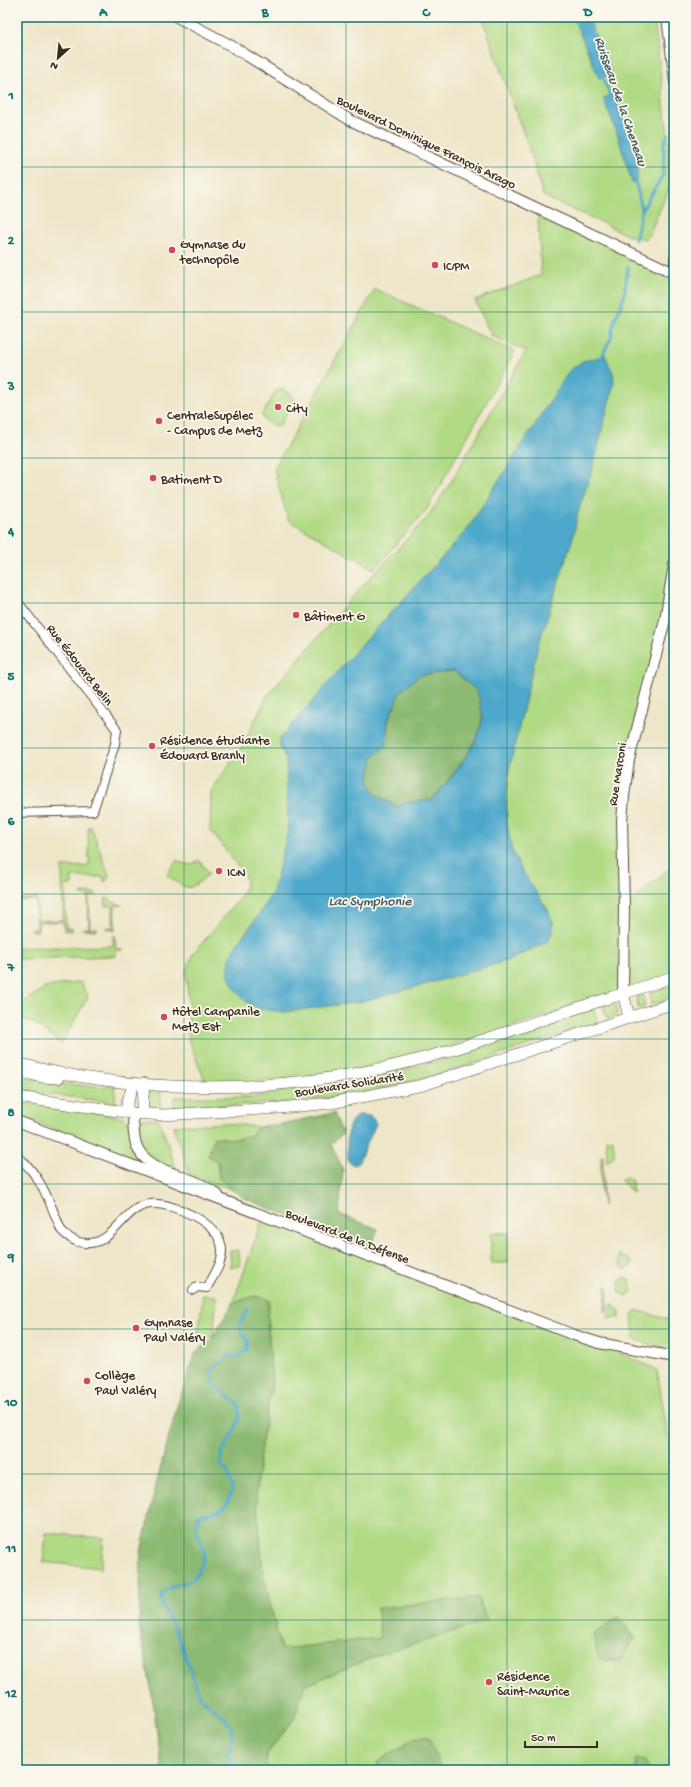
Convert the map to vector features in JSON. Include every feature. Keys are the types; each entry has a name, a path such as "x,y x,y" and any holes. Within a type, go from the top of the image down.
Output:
{"main road":[{"name":"Boulevard Solidarité","path":"17,1071 42,1077 207,1086 260,1085 363,1073 459,1049 674,976"},
{"path":"624,993 629,1017"},
{"name":"Boulevard Solidarité","path":"17,1097 134,1113 164,1115 279,1108 331,1102 423,1085 674,1003"},
{"name":"Boulevard Solidarité","path":"17,1063 108,1080"},
{"path":"134,1113 127,1103 139,1083"},
{"path":"134,1113 139,1083"}],"street":[{"name":"Boulevard Dominique François Arago","path":"177,17 230,45 350,120 674,273"},
{"path":"666,17 674,82"},
{"path":"674,258 674,268"},
{"name":"Rue Marconi","path":"624,993 622,821 624,796 629,760 665,620 674,564"},
{"name":"Rue Édouard Belin","path":"17,601 117,730 115,744 92,811 17,813"},
{"path":"134,1113 133,1131 136,1145 143,1157 154,1165 197,1182 241,1209"},
{"name":"Boulevard de la Défense","path":"17,1122 241,1209 574,1335 599,1343 674,1357"},
{"path":"17,1156 26,1163 37,1176 61,1230 67,1236 79,1242 95,1242 104,1238 116,1230 131,1213 140,1207 150,1204 177,1209 196,1217 207,1224 214,1230 219,1239 222,1247 221,1258 219,1266 207,1288 197,1287 193,1290"}],"green space":[{"path":"482,17 654,17 673,180 647,239 626,235 543,196 533,160"},
{"path":"536,208 674,273 674,564 624,796 625,907 674,864 674,976 363,1073 207,1086 188,1038 189,1004 186,972 193,954 240,898 246,886 245,875 210,830 211,791 243,745 267,696 362,586 427,518 451,482 526,351 491,335 475,300 541,275 538,218"},
{"path":"375,289 515,351 427,509 374,569 288,520 274,469"},
{"name":"City","path":"283,389 292,395 294,400 280,425 274,426 264,420 262,415 276,391"},
{"path":"454,671 479,693 482,708 481,723 477,737 460,764 432,800 409,802 397,807 374,793 368,780 373,757 386,746 388,721 400,692 420,675"},
{"path":"88,827 91,827 109,875 107,880 104,882 104,877 72,877 72,885 65,885 66,928 73,928 71,931 64,930 63,922 38,922 38,931 31,931 30,929 37,929 36,900 17,901 17,899 37,898 37,920 63,920 62,867 89,866"},
{"path":"177,860 188,864 199,860 209,874 192,886 184,886 167,875"},
{"path":"82,893 94,893 97,895 89,896 90,928 98,928 96,930 82,929 89,928 88,896 81,895"},
{"path":"107,897 113,902 122,905 115,906 115,931 106,928 113,927 113,906 106,906 105,900"},
{"path":"115,935 116,949 123,950 116,950 116,956 17,959 17,948 113,946 113,937"},
{"path":"81,982 88,997 61,1044 35,1024 17,1017 17,1006 46,987"},
{"path":"674,984 674,998 651,1005 650,993"},
{"path":"643,994 645,1007 638,1008 636,997"},
{"path":"613,1002 617,1005 617,1016 607,1019 603,1005"},
{"path":"593,1007 598,1022 450,1071 390,1087 314,1100 267,1104 173,1108 175,1097 252,1097 299,1087 349,1082 433,1062 518,1037"},
{"path":"17,1075 59,1084 114,1087 116,1103 17,1090"},
{"path":"148,1090 161,1091 160,1109 152,1108 148,1104"},
{"path":"17,1102 123,1117 129,1122 135,1150 176,1177 135,1165 124,1156 17,1115"},
{"path":"334,1113 343,1134 331,1144 343,1170 339,1214 378,1229 371,1246 365,1247 244,1198 219,1178 218,1162 208,1156 214,1137 234,1139 251,1136 258,1127"},
{"path":"142,1119 159,1119 177,1171 157,1161 145,1151 141,1145 138,1128 139,1122"},
{"path":"226,1123 258,1127 251,1136 234,1139 214,1137 219,1178 231,1189 190,1175 173,1126"},
{"path":"606,1139 613,1139 614,1146 614,1156 607,1163"},
{"path":"601,1156 603,1156 603,1206 601,1187"},
{"path":"627,1177 632,1181 633,1193 621,1180"},
{"path":"263,1217 599,1343 657,1370 674,1472 674,1770 266,1770 267,1754 294,1719 304,1686 375,1656 487,1620 377,1608 380,1638 281,1650 263,1573 256,1491 260,1452 272,1384 268,1328 269,1300 255,1296 233,1303"},
{"path":"491,1233 508,1233 508,1263 491,1263"},
{"path":"239,1250 240,1266 231,1267 230,1251"},
{"path":"619,1254 624,1259 627,1257 632,1262 628,1269 623,1269 619,1263"},
{"path":"624,1277 630,1280 632,1290 630,1294 625,1296 619,1292 619,1282"},
{"path":"606,1286 608,1286 607,1312 605,1312"},
{"path":"203,1295 217,1296 213,1337 198,1336"},
{"path":"255,1296 269,1300 268,1328 272,1384 260,1452 256,1491 263,1573 281,1649 380,1638 377,1608 478,1597 487,1621 375,1656 304,1686 294,1719 267,1754 266,1770 162,1770 151,1688 139,1626 141,1552 157,1481 178,1403 196,1352 211,1340 233,1303"},
{"path":"612,1303 620,1311 620,1318 608,1318"},
{"path":"636,1310 674,1321 674,1351 634,1339 632,1315"},
{"path":"46,1533 104,1538 101,1568 43,1562"},
{"path":"618,1616 635,1638 619,1662 599,1659 593,1635"},
{"path":"415,1737 429,1737 441,1770 379,1770 377,1763"},
{"path":"635,1759 645,1761 650,1770 636,1770"}],"water":[{"path":"573,17 588,17 612,74 599,78"},
{"path":"614,95 631,139 637,164 638,174 636,182 632,182 617,133 603,98"},
{"name":"Lac Symphonie","path":"604,353 613,373 614,383 593,467 578,513 573,537 538,646 509,770 506,800 507,823 512,851 523,872 548,910 553,921 553,933 547,942 510,960 359,1002 285,1012 260,1009 245,1001 234,987 228,974 230,959 236,945 258,916 273,891 288,831 286,759 280,747 279,740 352,655 466,531 570,370 583,361 599,357","holes":["454,671 478,692 483,718 475,743 450,779 432,800 409,802 396,807 374,793 369,780 373,757 386,746 388,721 400,692 420,675"]},
{"path":"359,1115 367,1115 371,1117 376,1124 358,1163 354,1165 350,1163 348,1159 348,1134 351,1123 354,1118"}],"waterway":[{"name":"Ruisseau de la Cheneau","path":"601,73 612,99"},
{"path":"642,210 663,175 664,144 668,134"},
{"name":"Ruisseau de la Cheneau","path":"635,179 642,210 635,240"},
{"name":"Ruisseau de la Cheneau","path":"602,356 611,338 614,322 624,297 628,267"},
{"name":"Ruisseau de la Cheneau","path":"234,1770 227,1755 231,1745 232,1729 225,1718 200,1697 179,1638 164,1608 161,1597 170,1587 187,1582 197,1574 205,1551 196,1529 199,1515 220,1510 226,1505 232,1492 229,1474 221,1465 221,1454 236,1428 240,1416 238,1404 217,1387 212,1378 211,1370 228,1357 240,1356 247,1349 248,1341 241,1332 240,1325 248,1309"}],"place":[{"name":"Gymnase du technopôle","path":"172,250"},
{"name":"ICPM","path":"435,265"},
{"name":"City","path":"278,407"},
{"name":"CentraleSupélec - Campus de Metz","path":"159,421"},
{"name":"Batiment D","path":"153,478"},
{"name":"Bâtiment G","path":"296,615"},
{"name":"Résidence étudiante Édouard Branly","path":"152,746"},
{"name":"ICN","path":"219,871"},
{"name":"Hôtel Campanile Metz Est","path":"164,1017"},
{"name":"Gymnase Paul Valéry","path":"136,1328"},
{"name":"Collège Paul Valéry","path":"87,1381"},
{"name":"Résidence Saint-Maurice","path":"489,1682"}]}
